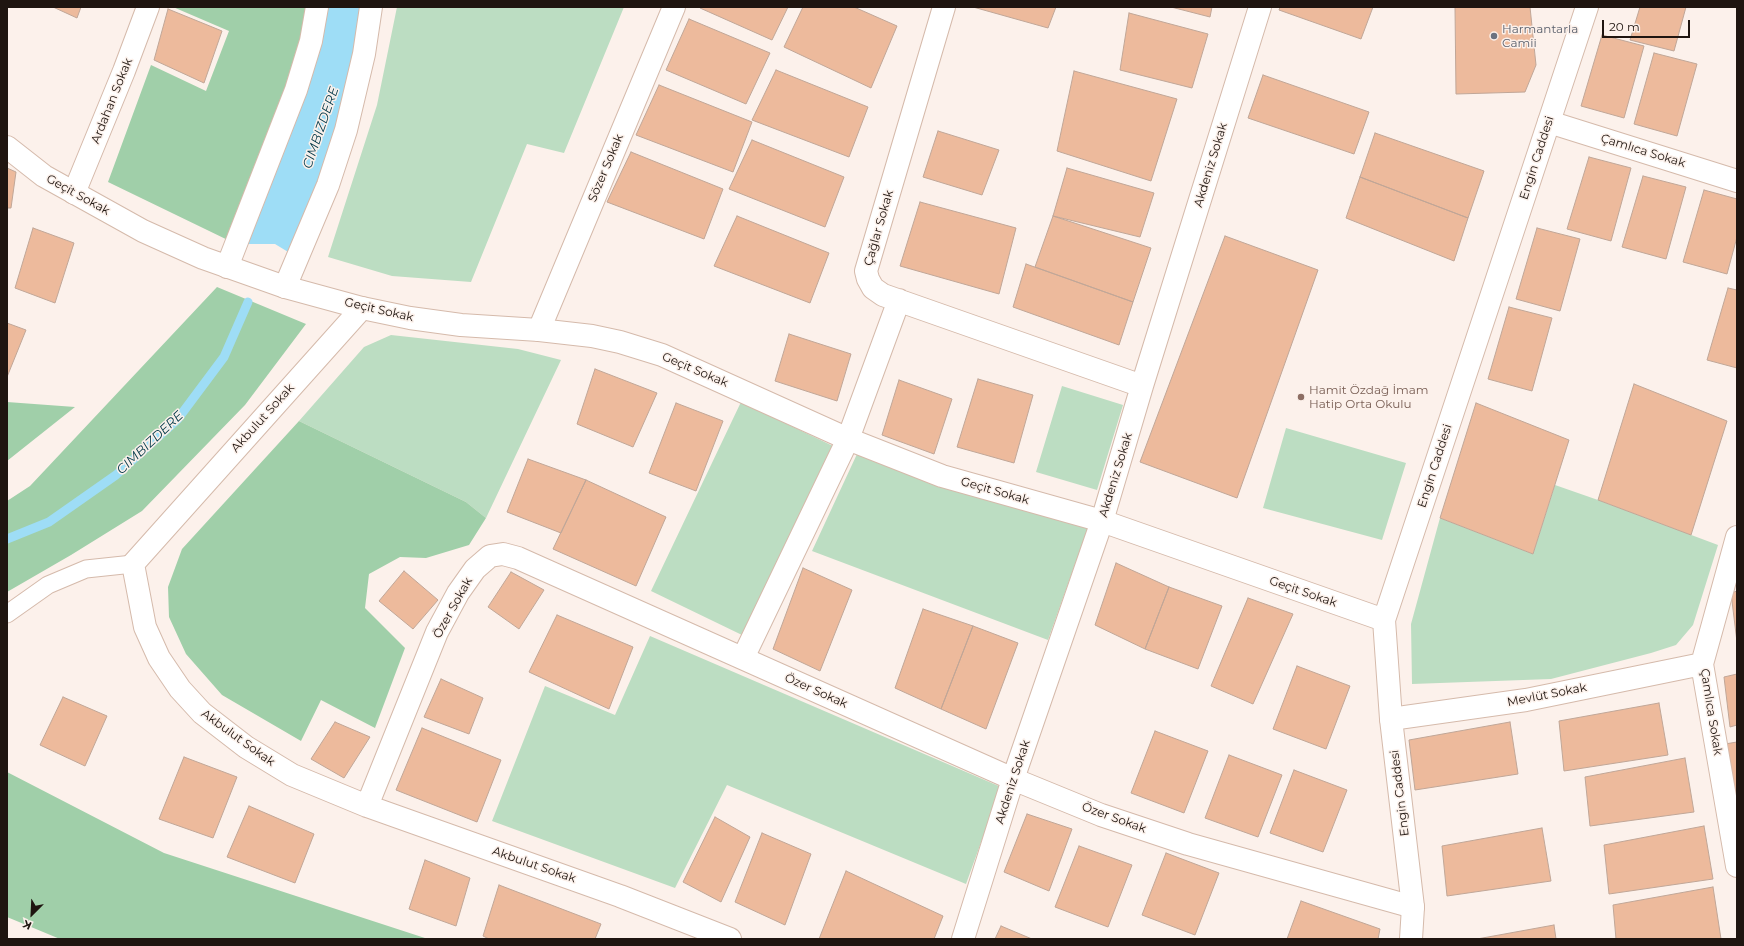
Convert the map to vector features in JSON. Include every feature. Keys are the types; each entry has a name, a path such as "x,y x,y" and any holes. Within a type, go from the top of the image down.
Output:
{"street":[{"name":"Ardahan Sokak","path":"74,193 124,71 148,7"},
{"path":"227,267 296,90 311,41 317,7"},
{"path":"285,287 328,185 346,130 364,54 371,7"},
{"name":"Sözer Sokak","path":"539,330 674,7"},
{"name":"Çağlar Sokak","path":"944,7 866,270 868,279 874,288 883,295 1142,386"},
{"name":"Akdeniz Sokak","path":"963,939 1013,779 1102,521 1142,386 1260,7"},
{"name":"Engin Caddesi","path":"1411,939 1413,907 1391,719 1384,620 1587,7"},
{"name":"Çamlıca Sokak","path":"1549,122 1737,181"},
{"name":"Geçit Sokak","path":"7,147 44,176 143,231 203,258 285,287 362,308 410,318 461,325 539,330 592,336 620,342 662,355 848,440 942,476 1102,521 1384,620"},
{"path":"743,658 848,440 899,300"},
{"name":"Akbulut Sokak","path":"362,308 133,564 145,628 159,658 180,689 202,714 246,747 292,775 367,806 620,896 730,939"},
{"name":"Çamlıca Sokak","path":"1737,537 1702,664 1737,866"},
{"name":"Özer Sokak","path":"367,806 437,632 458,593 475,569 490,556 503,554 518,558 1013,779 1101,815 1188,844 1413,907"},
{"name":"Mevlüt Sokak","path":"1391,719 1526,700 1702,664"}],"lane":[{"path":"7,614 48,585 86,569 133,564"}],"green space":[{"path":"173,7 315,7 236,244 108,182 151,65 206,91 229,31"},
{"path":"397,7 624,7 564,153 527,144 471,282 392,276 328,257 377,105"},
{"path":"217,287 306,324 245,405 142,511 71,555 7,592 7,501 30,486"},
{"path":"391,335 518,349 561,360 486,518 466,502 299,421 364,347"},
{"path":"1062,386 1123,405 1097,490 1036,472"},
{"path":"7,402 75,407 7,461"},
{"path":"741,402 833,446 742,635 651,591"},
{"path":"299,421 466,502 486,518 469,545 426,558 400,557 369,574 365,608 405,648 375,728 321,700 301,741 222,695 186,654 169,617 168,587 182,549"},
{"path":"1286,428 1406,463 1382,540 1263,508"},
{"path":"857,454 1089,525 1048,640 812,551"},
{"path":"1555,485 1718,545 1693,625 1676,645 1551,679 1412,684 1411,624 1440,518 1533,554"},
{"path":"650,636 1001,787 966,884 727,785 675,888 492,821 545,686 615,715"},
{"path":"7,772 164,853 428,939 60,939 7,917"}],"water":[{"path":"317,7 371,7 298,258 275,244 236,244"}],"building":[{"path":"53,7 81,7 77,18"},
{"path":"788,7 772,40 700,8"},
{"path":"803,7 854,7 897,26 871,88 784,47"},
{"path":"973,7 1056,7 1048,28"},
{"path":"1171,7 1212,7 1210,17"},
{"path":"1280,7 1373,7 1361,39 1279,10"},
{"name":"Harmantarla Camii","path":"1455,7 1530,7 1536,65 1525,92 1456,94"},
{"path":"1640,7 1686,7 1674,51 1630,40"},
{"path":"168,9 222,31 204,83 154,60"},
{"path":"1129,13 1208,34 1192,88 1120,70"},
{"path":"689,19 770,53 746,104 666,70"},
{"path":"1602,35 1644,46 1624,118 1581,106"},
{"path":"1654,53 1697,64 1677,136 1634,124"},
{"path":"776,70 868,107 849,157 752,120"},
{"path":"1074,71 1177,99 1151,181 1057,151"},
{"path":"1263,75 1369,112 1354,154 1248,118"},
{"path":"659,85 752,122 733,172 636,135"},
{"path":"938,131 999,150 982,195 923,177"},
{"path":"1375,133 1484,171 1468,218 1360,177"},
{"path":"752,140 844,177 825,227 729,189"},
{"path":"631,152 723,189 704,239 607,202"},
{"path":"1589,157 1631,168 1611,241 1567,229"},
{"path":"7,168 16,172 11,208 7,208"},
{"path":"1067,168 1154,193 1140,237 1053,216"},
{"path":"1643,176 1686,187 1666,259 1622,247"},
{"path":"1360,177 1468,218 1454,261 1346,218"},
{"path":"1704,190 1737,199 1737,237 1727,274 1683,262"},
{"path":"920,202 1016,228 999,294 900,266"},
{"path":"737,216 829,253 810,303 714,266"},
{"path":"1053,216 1151,248 1133,302 1035,267"},
{"path":"33,228 74,243 55,303 15,288"},
{"path":"1537,228 1580,239 1560,311 1516,299"},
{"name":"Hamit Özdağ İmam Hatip Orta Okulu","path":"1225,236 1318,270 1237,498 1140,462"},
{"path":"1026,264 1133,302 1119,345 1013,307"},
{"path":"1728,288 1737,290 1737,368 1707,360"},
{"path":"1509,307 1552,318 1532,391 1488,379"},
{"path":"7,323 26,330 7,377"},
{"path":"789,334 851,354 837,401 775,381"},
{"path":"595,369 657,393 633,447 577,424"},
{"path":"978,379 1033,395 1014,463 957,447"},
{"path":"899,380 952,399 934,454 882,435"},
{"path":"1634,384 1727,421 1691,535 1598,500"},
{"path":"676,403 723,421 696,491 649,473"},
{"path":"1476,403 1569,440 1533,554 1440,518"},
{"path":"528,459 586,480 561,533 507,512"},
{"path":"586,480 666,517 636,586 553,549"},
{"path":"1116,563 1169,587 1145,649 1095,625"},
{"path":"803,568 852,590 820,671 773,649"},
{"path":"404,571 438,600 413,629 379,601"},
{"path":"511,572 544,590 519,629 488,607"},
{"path":"1169,587 1222,606 1198,669 1145,649"},
{"path":"1737,591 1737,642 1731,593"},
{"path":"1248,598 1293,614 1253,704 1211,686"},
{"path":"923,609 973,626 941,709 895,688"},
{"path":"557,615 633,647 609,709 529,672"},
{"path":"973,626 1018,643 986,729 941,709"},
{"path":"1297,666 1350,686 1326,749 1273,729"},
{"path":"1737,674 1737,725 1730,727 1724,677"},
{"path":"441,679 483,698 469,734 424,717"},
{"path":"63,697 107,716 85,766 40,745"},
{"path":"1659,703 1668,755 1564,771 1559,721"},
{"path":"335,722 370,737 344,778 311,759"},
{"path":"1510,722 1518,774 1415,790 1409,740"},
{"path":"422,728 501,760 477,822 396,790"},
{"path":"1155,731 1208,751 1184,813 1131,793"},
{"path":"1737,742 1737,793 1730,794 1725,744"},
{"path":"1229,755 1282,775 1258,837 1205,818"},
{"path":"184,757 237,777 213,838 159,819"},
{"path":"1685,758 1694,812 1590,826 1585,777"},
{"path":"1294,770 1347,790 1323,852 1270,833"},
{"path":"249,806 314,834 295,883 227,857"},
{"path":"1027,814 1072,829 1049,891 1004,872"},
{"path":"715,817 750,837 721,902 683,882"},
{"path":"1704,826 1713,879 1609,894 1604,845"},
{"path":"1542,828 1551,881 1447,896 1442,846"},
{"path":"762,833 811,854 785,925 735,902"},
{"path":"1079,846 1132,865 1108,927 1055,907"},
{"path":"1166,853 1219,873 1195,935 1142,915"},
{"path":"425,860 470,878 456,926 409,909"},
{"path":"846,871 943,916 934,939 819,939"},
{"path":"499,885 601,924 595,939 489,939 483,936"},
{"path":"1713,887 1721,939 1616,939 1613,905"},
{"path":"1301,901 1380,929 1378,939 1287,939"},
{"path":"1554,925 1556,939 1477,939"},
{"path":"1001,926 1032,939 995,939"}],"waterway":[{"name":"CIMBIZDERE","path":"7,539 49,522 116,475 177,420 224,357 248,302"}],"place":[{"name":"Harmantarla Camii","path":"1494,36"},
{"name":"Hamit Özdağ İmam Hatip Orta Okulu","path":"1301,397"}]}
